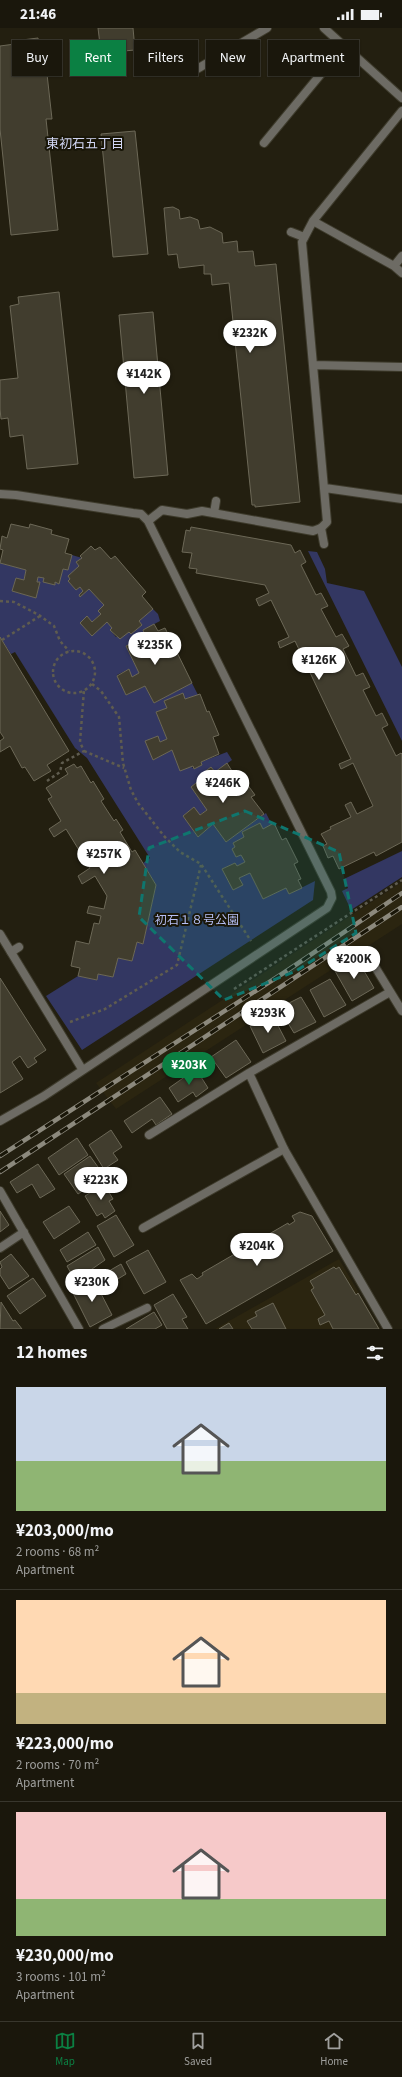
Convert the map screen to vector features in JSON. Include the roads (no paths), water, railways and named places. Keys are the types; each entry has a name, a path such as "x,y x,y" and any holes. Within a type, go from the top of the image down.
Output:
{"street":[{"path":"198,69 267,28"},
{"path":"324,28 337,40"},
{"path":"359,59 402,98"},
{"path":"264,143 319,76"},
{"path":"148,522 162,510 188,514 202,511 313,531 321,528 327,522 302,242 313,221 402,111"},
{"path":"313,221 394,266 402,273"},
{"path":"291,232 304,237"},
{"path":"394,266 402,256"},
{"path":"313,365 402,367"},
{"path":"325,488 402,499"},
{"path":"0,494 133,512 141,514 148,522 331,892 332,898 327,908 82,1069 44,1096 0,1121"},
{"path":"214,513 216,501"},
{"path":"321,528 324,544"},
{"path":"0,934 82,1069"},
{"path":"11,952 19,947"},
{"path":"369,957 402,1011"},
{"path":"149,1135 249,1073 390,992"},
{"path":"249,1073 284,1149 388,1329"},
{"path":"144,1228 284,1149"},
{"path":"0,1191 79,1329"},
{"path":"0,1248 24,1232"},
{"path":"103,1329 147,1308"}],"railway":[{"path":"0,1156 288,970 402,893"},
{"path":"0,1172 402,907"}],"district":[{"name":"東初石五丁目","path":"85,143"}],"park label":[{"name":"初石１８号公園","path":"197,920"}]}
